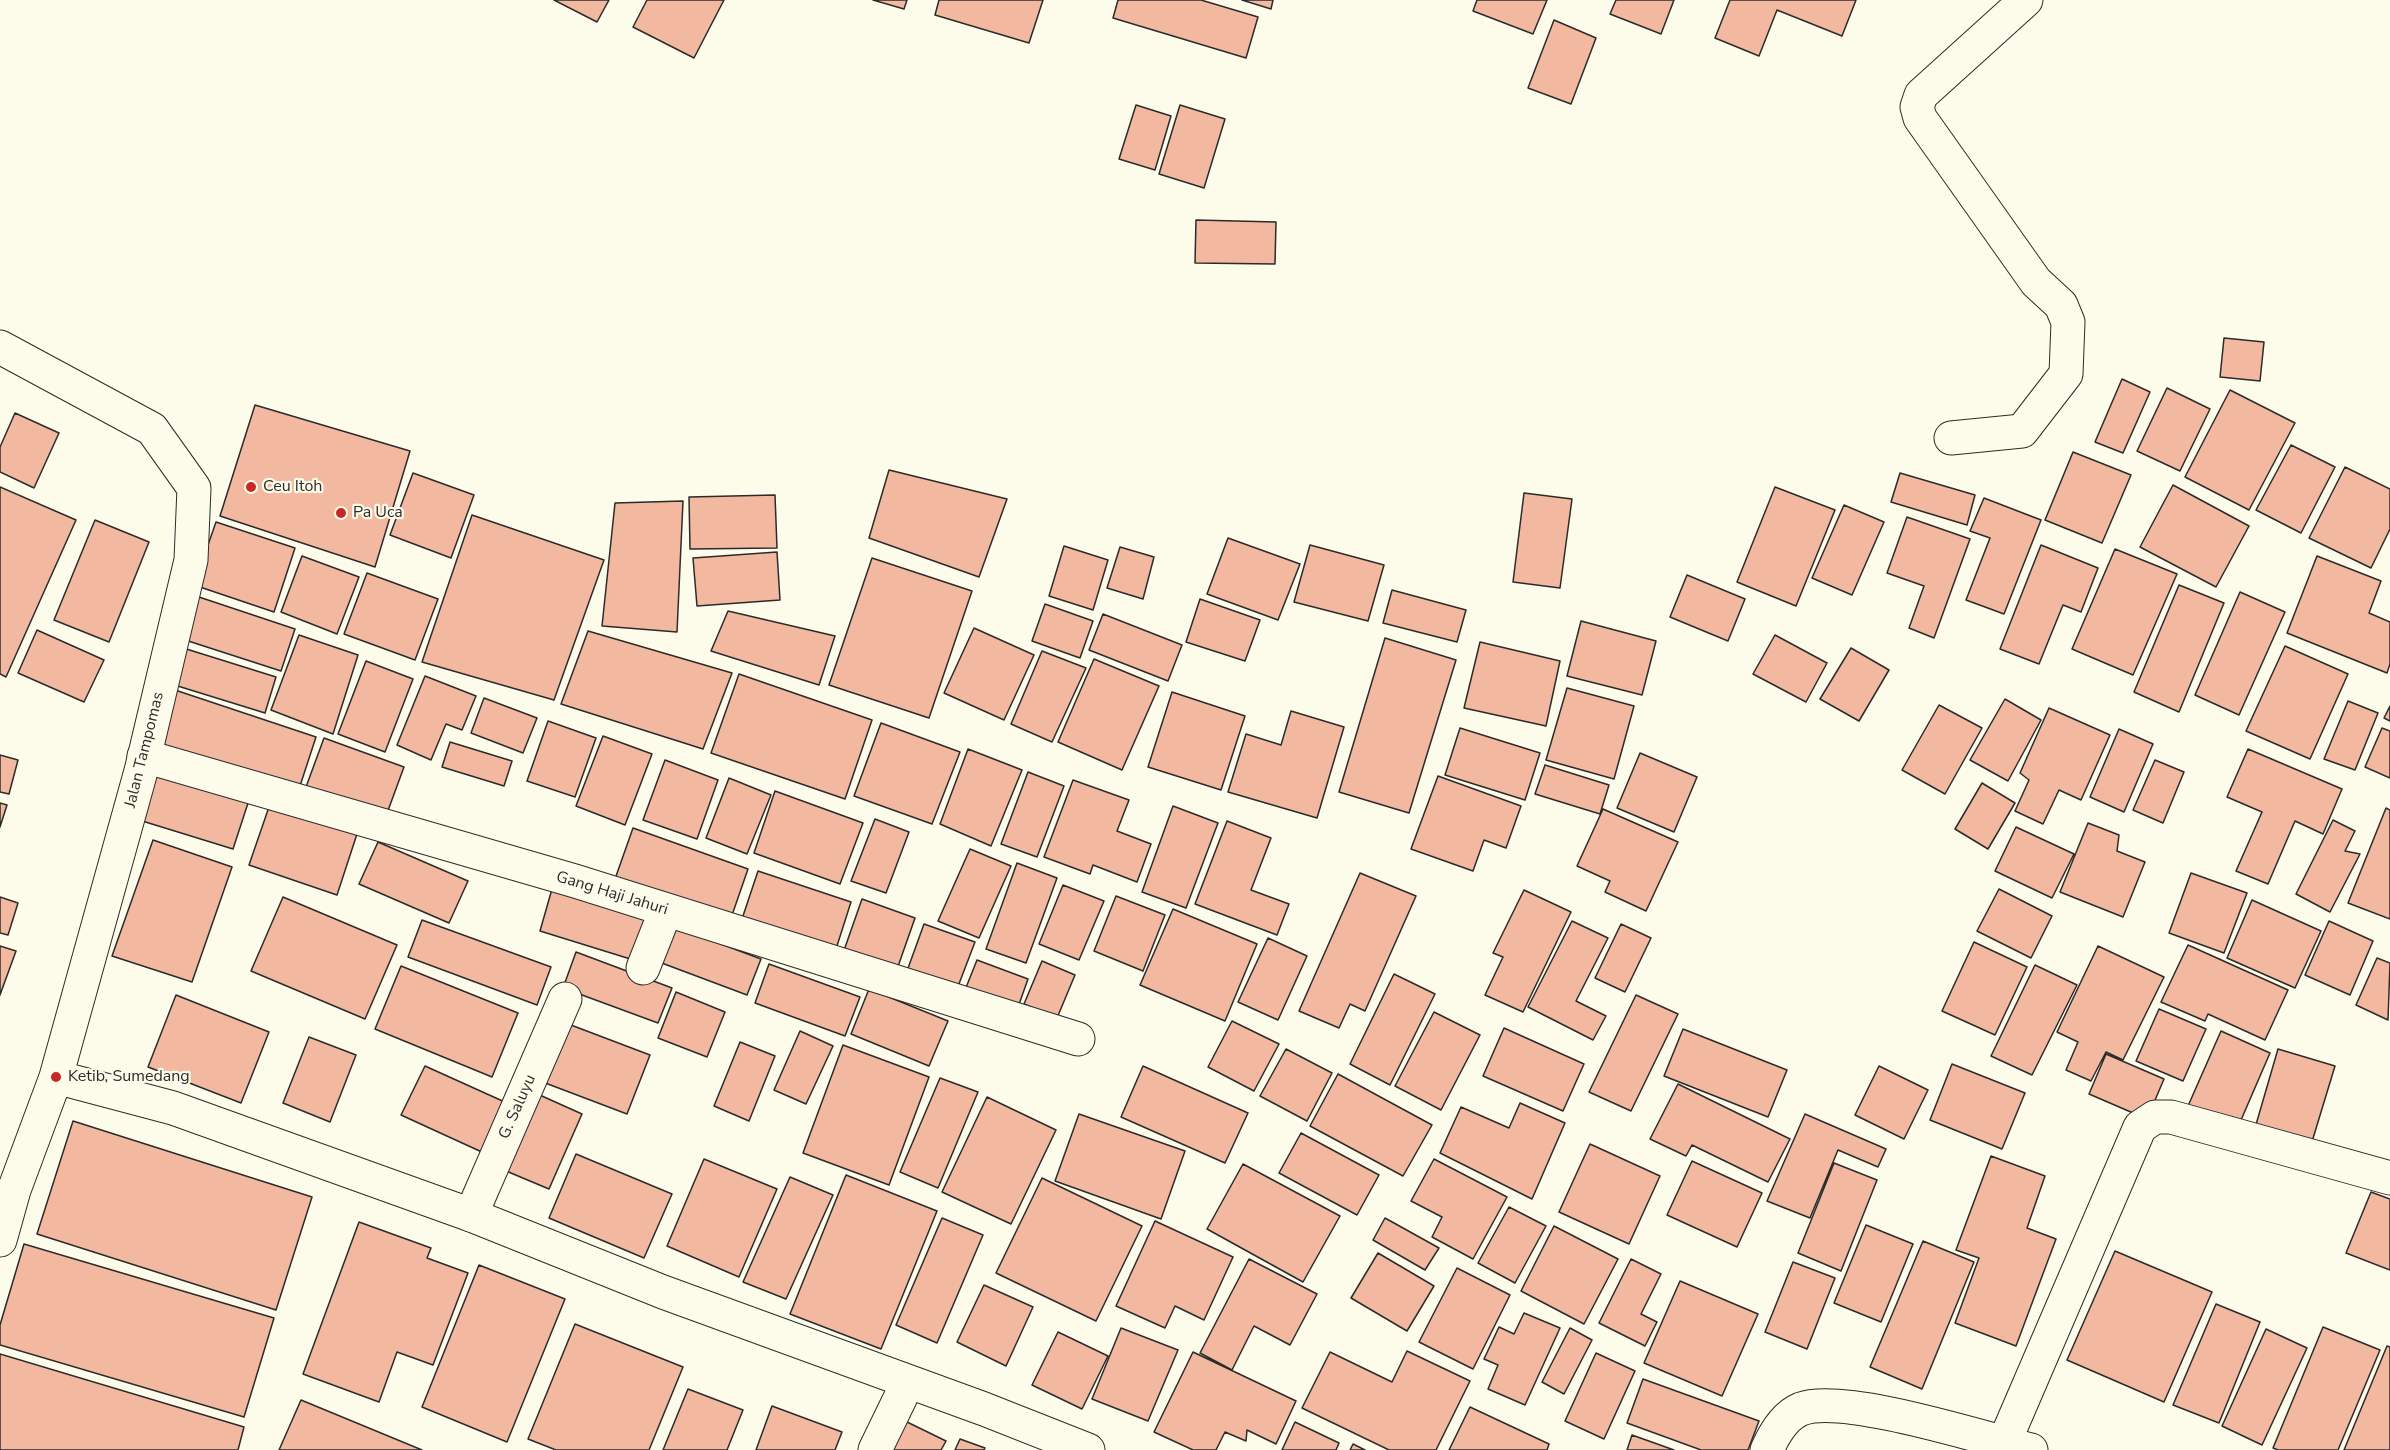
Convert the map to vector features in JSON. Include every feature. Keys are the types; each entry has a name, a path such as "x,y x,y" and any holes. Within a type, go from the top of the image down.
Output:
{"street":[{"path":"1951,438 2022,431 2066,374 2068,322 2061,305 2036,282 2014,252 1920,118 1917,107 1921,94 2026,0"},
{"name":"Jalan Tampomas","path":"0,347 152,429 194,488 191,560 144,756 56,1077 14,1190 0,1240"},
{"name":"Gang Haji Jahuri","path":"144,756 575,881 1078,1038"},
{"path":"643,968 666,910"},
{"name":"G. Saluyu","path":"471,1215 565,999"},
{"path":"56,1077 173,1108 471,1215 663,1292 1088,1450"},
{"path":"1767,1450 1776,1429 1801,1409 1835,1404 1926,1422 2017,1447 2140,1127 2155,1117 2171,1117 2390,1178"},
{"path":"875,1450 908,1382"}],"building":[{"path":"554,0 609,0 597,22"},
{"path":"647,0 724,0 694,58 633,27"},
{"path":"873,0 907,0 904,9"},
{"path":"939,0 1043,0 1029,43 935,15"},
{"path":"1118,0 1201,0 1258,17 1246,58 1113,18"},
{"path":"1242,0 1273,0 1271,9"},
{"path":"1477,0 1547,0 1533,34 1473,11"},
{"path":"1616,0 1674,0 1661,34 1610,14"},
{"path":"1730,0 1856,0 1842,36 1777,10 1759,56 1715,38"},
{"path":"1554,20 1596,38 1571,104 1528,88"},
{"path":"1136,105 1171,116 1155,170 1119,159"},
{"path":"1180,105 1225,119 1204,188 1159,174"},
{"path":"1196,220 1276,222 1275,264 1195,263"},
{"path":"2224,338 2264,342 2260,381 2220,377"},
{"path":"2122,379 2150,392 2123,453 2095,442"},
{"path":"2167,388 2210,409 2180,471 2137,451"},
{"path":"2230,390 2295,423 2249,510 2185,477"},
{"path":"255,405 410,451 375,567 220,516"},
{"path":"15,413 59,433 34,488 0,472 0,447"},
{"path":"2291,445 2335,467 2301,533 2256,510"},
{"path":"2073,452 2131,475 2102,543 2045,520"},
{"path":"2345,467 2390,489 2390,529 2371,568 2309,538"},
{"path":"889,470 1007,499 979,577 869,538"},
{"path":"413,473 474,495 451,558 390,535"},
{"path":"1900,473 1975,495 1967,525 1891,502"},
{"path":"2173,485 2249,526 2216,587 2140,547"},
{"path":"0,487 76,520 6,677 0,674"},
{"path":"1775,487 1835,510 1796,606 1737,582"},
{"path":"1524,493 1572,499 1560,588 1513,582"},
{"path":"775,495 777,548 690,549 689,497"},
{"path":"1984,498 2041,520 2004,614 1966,600 1990,538 1970,531"},
{"path":"683,501 677,632 602,626 615,503"},
{"path":"1844,505 1884,522 1852,595 1812,578"},
{"path":"472,515 604,560 554,700 422,662"},
{"path":"1907,517 1970,539 1934,638 1909,628 1924,586 1887,573"},
{"path":"95,520 149,542 109,642 54,620"},
{"path":"216,522 295,548 274,612 194,585"},
{"path":"1228,538 1300,564 1278,620 1207,594"},
{"path":"1310,545 1384,565 1368,621 1294,602"},
{"path":"2041,545 2098,568 2081,612 2063,605 2039,664 2000,649"},
{"path":"1064,546 1108,560 1093,610 1049,596"},
{"path":"1120,547 1154,557 1143,599 1107,588"},
{"path":"2115,549 2177,574 2133,675 2072,649"},
{"path":"777,552 780,600 697,606 693,558"},
{"path":"302,556 359,577 337,634 281,612"},
{"path":"2317,556 2381,581 2369,613 2390,622 2390,664 2387,673 2287,633"},
{"path":"872,558 972,591 929,718 829,685"},
{"path":"367,573 438,599 415,660 344,634"},
{"path":"1687,575 1745,599 1728,641 1670,617"},
{"path":"2179,585 2224,603 2179,712 2134,692"},
{"path":"1392,590 1466,610 1457,642 1383,623"},
{"path":"2240,592 2285,612 2239,715 2195,695"},
{"path":"193,595 295,629 281,671 179,638"},
{"path":"1200,599 1260,620 1245,661 1186,642"},
{"path":"1045,604 1093,621 1080,658 1032,641"},
{"path":"728,611 835,636 819,685 711,651"},
{"path":"1103,614 1182,645 1168,681 1089,650"},
{"path":"1581,621 1656,641 1642,695 1567,676"},
{"path":"974,628 1034,655 1004,720 944,693"},
{"path":"37,630 104,660 84,702 18,673"},
{"path":"588,631 732,673 703,749 561,704"},
{"path":"299,635 358,655 333,734 271,710"},
{"path":"1775,635 1827,663 1806,702 1753,674"},
{"path":"1385,638 1456,660 1409,813 1339,792"},
{"path":"1480,642 1560,661 1546,726 1464,708"},
{"path":"2285,646 2348,674 2310,759 2246,731"},
{"path":"180,647 276,677 265,713 168,683"},
{"path":"1851,648 1889,670 1859,721 1820,699"},
{"path":"1042,651 1086,668 1052,742 1011,724"},
{"path":"1094,659 1159,686 1122,770 1058,742"},
{"path":"366,661 413,679 385,752 338,734"},
{"path":"739,674 872,720 845,799 711,753"},
{"path":"425,676 476,696 462,730 446,724 431,760 397,745"},
{"path":"1567,688 1634,706 1614,779 1546,760"},
{"path":"172,689 316,737 299,789 155,746"},
{"path":"1172,692 1245,716 1221,790 1148,767"},
{"path":"484,698 537,718 523,753 471,733"},
{"path":"2005,699 2041,720 2008,781 1970,760"},
{"path":"2348,701 2378,713 2355,770 2324,759"},
{"path":"1939,705 1982,728 1945,794 1902,770"},
{"path":"2390,706 2390,721 2384,718"},
{"path":"2049,708 2110,735 2081,800 2059,790 2043,824 2015,811 2029,780 2020,773"},
{"path":"1291,711 1344,727 1317,818 1228,792 1246,734 1281,745"},
{"path":"548,721 596,738 575,797 527,781"},
{"path":"881,723 960,752 932,824 854,796"},
{"path":"1460,728 1540,753 1525,800 1445,775"},
{"path":"2382,728 2390,731 2390,778 2365,767"},
{"path":"2119,729 2153,744 2124,812 2090,797"},
{"path":"603,736 652,754 625,825 576,806"},
{"path":"324,738 404,767 386,816 306,787"},
{"path":"450,742 512,761 504,786 442,767"},
{"path":"968,749 1022,770 991,846 940,824"},
{"path":"2248,749 2342,789 2323,834 2295,821 2268,884 2236,871 2262,812 2227,797"},
{"path":"1640,753 1697,777 1674,832 1617,808"},
{"path":"0,755 18,760 9,794 0,792"},
{"path":"665,760 718,780 697,839 643,820"},
{"path":"2155,760 2184,772 2163,823 2133,810"},
{"path":"1545,765 1609,785 1600,814 1535,794"},
{"path":"155,767 250,797 233,849 139,820"},
{"path":"1028,772 1064,786 1037,857 1001,844"},
{"path":"1438,776 1521,806 1506,848 1484,840 1473,871 1411,849"},
{"path":"729,778 771,795 747,854 706,838"},
{"path":"1073,780 1129,800 1117,831 1151,844 1137,882 1093,865 1090,874 1044,857"},
{"path":"1982,783 2015,803 1988,849 1955,829"},
{"path":"775,791 863,823 840,884 754,853"},
{"path":"0,803 7,805 0,827"},
{"path":"270,804 357,834 337,895 249,865"},
{"path":"1173,806 1218,823 1186,908 1142,892"},
{"path":"2386,808 2390,810 2390,919 2348,903"},
{"path":"1603,809 1678,842 1646,911 1605,892 1610,881 1577,866"},
{"path":"875,819 909,832 886,893 851,881"},
{"path":"2333,820 2355,831 2345,851 2360,854 2330,912 2296,894"},
{"path":"1227,821 1271,838 1251,890 1289,904 1277,935 1195,904"},
{"path":"2088,823 2119,835 2117,851 2145,862 2123,917 2060,892"},
{"path":"2016,827 2074,854 2052,898 1995,871"},
{"path":"633,828 748,869 730,921 615,879"},
{"path":"153,840 232,867 192,982 112,956"},
{"path":"378,842 468,881 449,923 359,884"},
{"path":"970,849 1011,866 979,938 938,921"},
{"path":"1017,863 1057,878 1026,963 986,949"},
{"path":"758,871 851,902 836,949 742,919"},
{"path":"1360,873 1416,896 1365,1011 1350,1004 1339,1028 1299,1011"},
{"path":"2191,873 2247,893 2224,953 2169,933"},
{"path":"1063,885 1104,901 1079,960 1039,944"},
{"path":"552,889 654,920 640,962 540,931"},
{"path":"1999,889 2052,916 2031,958 1977,931"},
{"path":"1524,890 1571,912 1523,1012 1485,995 1503,957 1493,953"},
{"path":"1116,896 1165,915 1143,971 1094,951"},
{"path":"0,897 18,903 8,935 0,933"},
{"path":"283,897 397,945 365,1019 251,971"},
{"path":"862,899 915,918 895,975 842,956"},
{"path":"2252,900 2321,931 2295,988 2227,958"},
{"path":"1173,909 1257,944 1225,1021 1140,985"},
{"path":"422,920 551,967 537,1005 408,957"},
{"path":"1572,921 1608,938 1576,1001 1606,1016 1593,1040 1528,1007"},
{"path":"2329,921 2373,941 2350,995 2305,975"},
{"path":"665,923 761,959 747,995 651,959"},
{"path":"924,924 975,942 957,989 907,971"},
{"path":"1621,924 1651,938 1625,992 1595,978"},
{"path":"1268,938 1307,956 1278,1020 1238,1002"},
{"path":"1974,942 2027,967 1995,1035 1942,1011"},
{"path":"2188,945 2288,990 2265,1040 2208,1014 2205,1021 2161,1002"},
{"path":"0,946 16,951 0,995"},
{"path":"2098,946 2164,977 2123,1060 2106,1052 2091,1081 2066,1070 2078,1042 2057,1032"},
{"path":"576,952 672,988 658,1023 563,988"},
{"path":"2377,958 2390,963 2388,1020 2356,1005"},
{"path":"977,960 1028,979 1017,1010 965,990"},
{"path":"1042,961 1075,975 1057,1018 1024,1004"},
{"path":"769,964 860,997 845,1036 755,1003"},
{"path":"2035,965 2077,985 2032,1075 1991,1056"},
{"path":"401,966 518,1013 492,1077 375,1029"},
{"path":"1394,974 1435,994 1390,1085 1350,1064"},
{"path":"869,989 948,1021 929,1066 851,1034"},
{"path":"676,992 725,1012 707,1057 658,1038"},
{"path":"176,995 269,1032 241,1103 148,1067"},
{"path":"1636,995 1678,1014 1631,1111 1589,1092"},
{"path":"2159,1009 2206,1029 2183,1081 2136,1061"},
{"path":"1434,1012 1480,1035 1441,1110 1395,1086"},
{"path":"1232,1021 1279,1044 1254,1091 1208,1067"},
{"path":"563,1022 650,1055 627,1114 540,1081"},
{"path":"1504,1028 1584,1064 1563,1111 1483,1076"},
{"path":"1683,1029 1787,1070 1768,1117 1664,1076"},
{"path":"800,1031 833,1046 806,1104 774,1090"},
{"path":"2221,1031 2270,1053 2238,1127 2188,1106"},
{"path":"309,1037 356,1055 330,1122 283,1103"},
{"path":"740,1042 775,1056 749,1121 714,1106"},
{"path":"843,1045 929,1077 889,1185 803,1153"},
{"path":"1286,1049 1332,1073 1307,1121 1260,1096"},
{"path":"2278,1049 2335,1066 2311,1145 2255,1128"},
{"path":"2106,1054 2164,1079 2147,1119 2089,1094"},
{"path":"1952,1064 2025,1093 2002,1149 1930,1120"},
{"path":"425,1066 507,1103 484,1153 401,1115"},
{"path":"1143,1066 1248,1113 1225,1163 1121,1117"},
{"path":"1879,1066 1928,1090 1904,1139 1855,1115"},
{"path":"1338,1074 1432,1125 1403,1176 1310,1126"},
{"path":"940,1078 978,1092 938,1188 900,1172"},
{"path":"1678,1084 1790,1139 1768,1182 1692,1145 1686,1156 1650,1139"},
{"path":"533,1092 582,1114 549,1189 499,1168"},
{"path":"987,1097 1056,1130 1011,1224 942,1192"},
{"path":"1520,1103 1565,1123 1532,1199 1440,1153 1461,1107 1509,1128"},
{"path":"1079,1114 1185,1151 1161,1219 1055,1181"},
{"path":"1805,1114 1886,1149 1878,1167 1838,1150 1810,1218 1767,1201"},
{"path":"73,1121 312,1197 276,1310 37,1234"},
{"path":"1301,1133 1379,1175 1357,1215 1279,1173"},
{"path":"1590,1144 1660,1176 1629,1244 1559,1212"},
{"path":"576,1154 672,1194 644,1258 549,1218"},
{"path":"1991,1156 2045,1176 2027,1228 2056,1239 2016,1346 1955,1323 1979,1258 1956,1250"},
{"path":"704,1159 777,1189 739,1277 667,1246"},
{"path":"1434,1159 1507,1197 1473,1259 1432,1237 1442,1217 1411,1201"},
{"path":"1692,1161 1762,1193 1737,1247 1667,1215"},
{"path":"1834,1163 1877,1180 1841,1271 1798,1253"},
{"path":"1243,1164 1340,1216 1303,1282 1207,1229"},
{"path":"846,1175 937,1211 881,1349 790,1314"},
{"path":"790,1177 833,1195 786,1299 743,1282"},
{"path":"1042,1178 1142,1226 1096,1321 996,1273"},
{"path":"2371,1192 2390,1199 2390,1270 2346,1253"},
{"path":"1509,1207 1546,1226 1515,1283 1478,1263"},
{"path":"942,1218 983,1235 937,1343 896,1325"},
{"path":"1385,1218 1439,1248 1425,1270 1373,1240"},
{"path":"1155,1221 1233,1257 1204,1320 1175,1306 1165,1328 1116,1306"},
{"path":"359,1222 431,1248 427,1258 468,1273 433,1365 397,1352 379,1402 303,1374"},
{"path":"1866,1225 1913,1244 1881,1322 1834,1303"},
{"path":"1554,1226 1618,1259 1584,1324 1521,1291"},
{"path":"1923,1241 1974,1262 1922,1389 1870,1367"},
{"path":"24,1244 274,1318 244,1417 0,1345 0,1325"},
{"path":"2115,1251 2212,1292 2164,1402 2067,1360"},
{"path":"1378,1253 1434,1286 1407,1331 1351,1298"},
{"path":"1249,1259 1317,1294 1290,1345 1254,1326 1232,1370 1200,1353"},
{"path":"1631,1259 1661,1274 1641,1314 1657,1322 1645,1346 1599,1323"},
{"path":"1793,1262 1835,1278 1807,1349 1765,1332"},
{"path":"479,1265 565,1299 507,1442 422,1407"},
{"path":"1457,1268 1510,1295 1473,1369 1419,1342"},
{"path":"1680,1281 1758,1314 1722,1396 1644,1363"},
{"path":"984,1285 1033,1307 1006,1366 957,1342"},
{"path":"2216,1304 2260,1322 2219,1423 2173,1405"},
{"path":"1524,1313 1560,1328 1525,1405 1488,1389 1498,1365 1484,1359 1499,1327 1514,1334"},
{"path":"575,1324 683,1367 649,1450 556,1450 528,1439"},
{"path":"2323,1327 2380,1350 2338,1450 2278,1450 2273,1448"},
{"path":"1121,1328 1178,1350 1148,1421 1092,1399"},
{"path":"1570,1328 1592,1340 1564,1394 1542,1382"},
{"path":"2266,1329 2307,1348 2262,1445 2222,1426"},
{"path":"1058,1332 1108,1356 1082,1409 1032,1385"},
{"path":"2387,1346 2390,1347 2390,1450 2344,1450"},
{"path":"1407,1351 1470,1381 1436,1450 1389,1450 1302,1408 1330,1352 1392,1382"},
{"path":"1193,1352 1296,1401 1276,1444 1247,1430 1246,1441 1225,1432 1216,1450 1193,1450 1154,1432"},
{"path":"1596,1353 1635,1371 1604,1439 1565,1421"},
{"path":"0,1354 244,1427 238,1450 0,1450"},
{"path":"1643,1379 1759,1421 1748,1450 1701,1450 1627,1423"},
{"path":"688,1389 743,1410 727,1450 663,1450"},
{"path":"301,1400 422,1450 279,1450"},
{"path":"772,1406 842,1432 835,1450 756,1450"},
{"path":"1470,1407 1549,1444 1547,1450 1449,1450"},
{"path":"905,1421 946,1441 941,1450 891,1450"},
{"path":"1295,1422 1339,1443 1336,1450 1282,1450"},
{"path":"1632,1435 1674,1450 1627,1450"},
{"path":"960,1439 985,1448 984,1450 955,1450"},
{"path":"1353,1444 1365,1450 1350,1450"}],"place":[{"name":"Ceu Itoh","path":"251,487"},
{"name":"Pa Uca","path":"341,513"},
{"name":"Ketib, Sumedang","path":"56,1077"}]}
